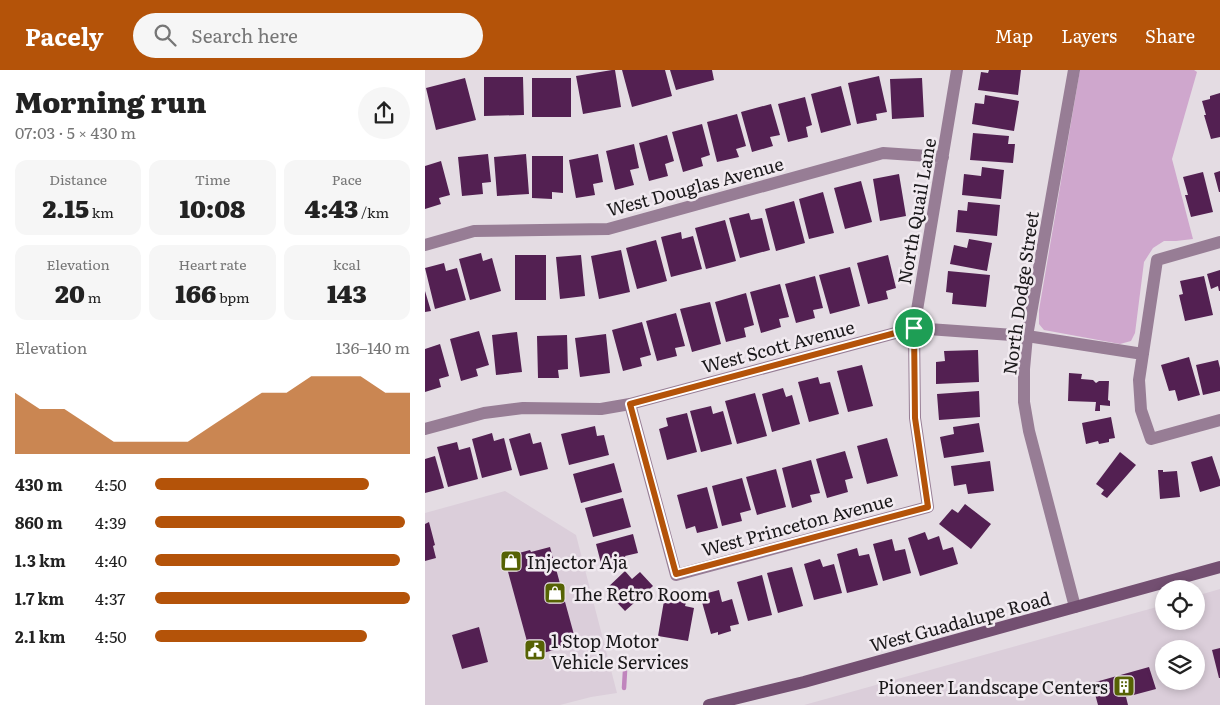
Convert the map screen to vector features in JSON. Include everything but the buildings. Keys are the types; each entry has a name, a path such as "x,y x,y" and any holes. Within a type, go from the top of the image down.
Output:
{"main road":[{"name":"West Guadalupe Road","path":"709,705 804,682 1220,568"}],"street":[{"name":"North Quail Lane","path":"928,507 915,418 914,328 957,70"},
{"name":"North Dodge Street","path":"1074,70 1027,336 1024,402 1034,455 1075,608"},
{"name":"West Douglas Avenue","path":"425,245 474,231 608,229 883,153 943,157"},
{"path":"1220,242 1157,260 1139,380 1141,410 1151,439 1220,420"},
{"name":"West Scott Avenue","path":"425,429 484,413 523,408 601,410 630,404 914,328 1027,336 1143,354"},
{"name":"West Princeton Avenue","path":"630,404 676,574 928,507"}],"shaded area":[{"path":"1080,70 1194,70 1197,72 1172,159 1193,239 1164,241 1153,248 1144,262 1135,333 1131,341 1120,344 1044,330 1039,324 1039,310"},
{"path":"505,491 576,535 617,693 560,705 425,705 425,513"},
{"path":"1220,589 1220,705 804,705 1155,608 1155,630 1205,630 1205,593"}],"waterway":[{"path":"624,688 625,671"}],"place":[{"name":"Injector Aja","path":"511,561"},
{"name":"The Retro Room","path":"555,593"},
{"name":"1 Stop Motor Vehicle Services","path":"535,650"},
{"name":"Pioneer Landscape Centers","path":"1124,686"}],"route":[{"path":"914,328 915,418 928,507 676,574 630,404 914,328"}]}
